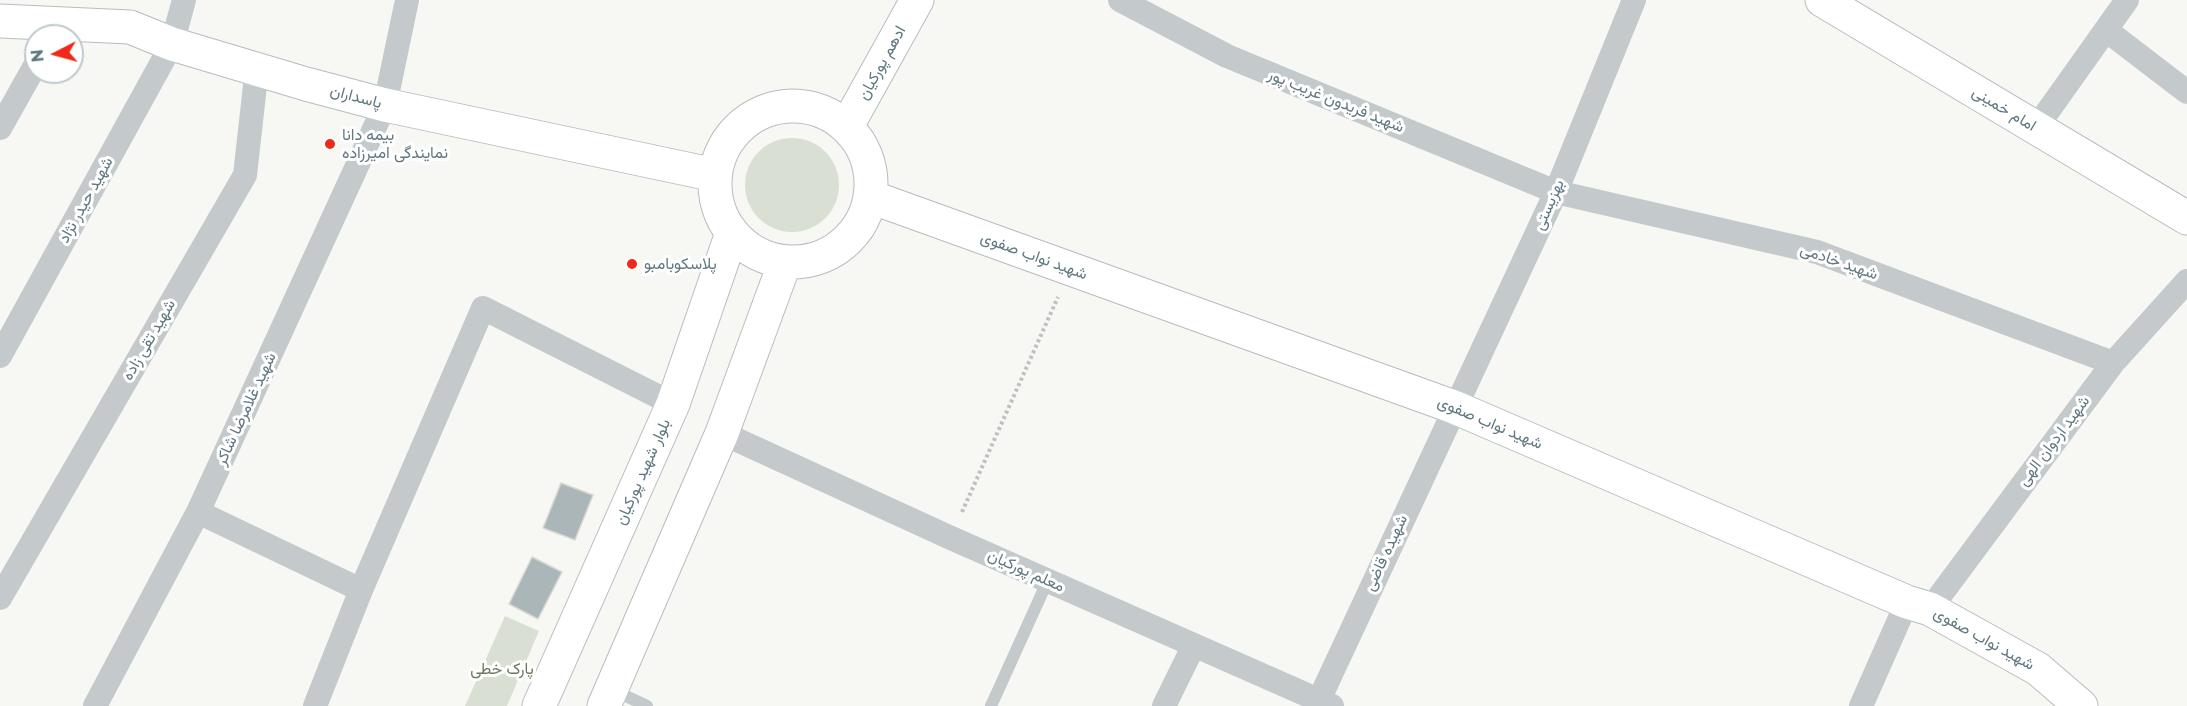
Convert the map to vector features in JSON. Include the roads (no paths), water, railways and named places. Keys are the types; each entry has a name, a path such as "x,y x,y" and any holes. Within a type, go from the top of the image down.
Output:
{"main road":[{"name":"ادهم پورکیان","path":"847,126 917,0"},
{"name":"امام خمینی","path":"1822,0 2187,218"},
{"name":"پاسداران","path":"0,21 24,24"},
{"name":"پاسداران","path":"84,28 130,27 172,44 385,105 715,175"},
{"path":"803,105 827,112 847,126 863,147 872,172 871,197 864,220 850,239 831,254 808,262 785,262 765,257 747,248 732,233 721,216 716,196 715,175 722,151 735,130 755,115 778,106 803,105"},
{"name":"شهید نواب صفوی","path":"871,197 1454,407 1919,605 2038,669 2081,706"},
{"name":"بلوار شهید پورکیان","path":"539,706 673,404 732,233"},
{"path":"608,698 722,433 785,262"}],"street":[{"name":"شهید حیدر نژاد","path":"0,356 172,44 184,0"},
{"name":"شهید غلامرضا شاکر","path":"94,706 198,512 385,105 407,0"},
{"name":"شهید فریدون غریب پور","path":"1120,0 1227,56 1556,192"},
{"name":"بهزیستی","path":"1454,407 1556,192 1634,0"},
{"path":"2036,128 2127,0"},
{"path":"2106,30 2187,92"},
{"name":"شهید تقی زاده","path":"0,598 245,175 257,68"},
{"path":"0,128 25,84"},
{"name":"شهید خادمی","path":"1556,192 1817,252 2113,363"},
{"name":"شهید اردوان الهی","path":"1861,706 1919,605 2113,363 2187,281"},
{"path":"315,706 361,590 483,308 673,404"},
{"name":"شهیده قاضی","path":"1325,703 1454,407"},
{"name":"معلم پورکیان","path":"722,433 951,538 1325,703"},
{"path":"198,512 361,590"},
{"path":"1164,706 1194,645"}],"lane":[{"path":"991,706 1048,580"},
{"path":"608,698 647,706"}],"place":[{"name":"بیمه دانا نمایندگی امیرزاده","path":"330,144"},
{"name":"پلاسکوبامبو","path":"632,264"}],"park label":[{"name":"پارک خطی","path":"502,669"}]}
